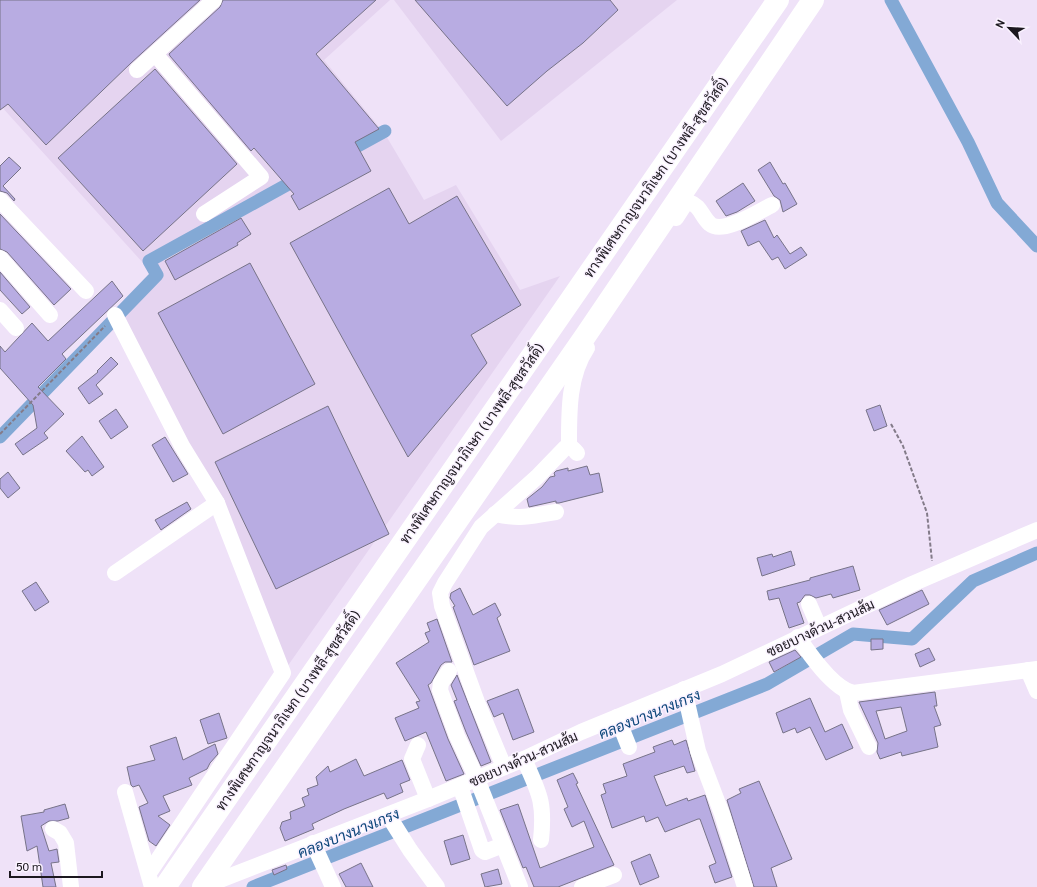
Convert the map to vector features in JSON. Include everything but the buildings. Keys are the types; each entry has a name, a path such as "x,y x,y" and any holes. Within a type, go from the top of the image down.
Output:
{"highway":[{"name":"ทางพิเศษกาญจนาภิเษก (บางพลี-สุขสวัสดิ์)","path":"155,882 778,0"},
{"path":"203,887 586,335 813,0"}],"street":[{"path":"137,70 214,0"},
{"path":"155,54 261,177 204,214"},
{"path":"0,200 86,291"},
{"path":"504,767 477,702 442,606 440,593 481,527 537,477 562,451 573,450 571,397 573,381 581,358 685,204 690,202 697,204 710,224 717,228 727,227 772,205"},
{"path":"0,258 50,315"},
{"path":"0,310 16,328"},
{"path":"116,315 182,446 217,503 282,673 155,882"},
{"path":"115,573 217,503"},
{"path":"495,514 515,518 527,518 556,512"},
{"name":"ซอยบางด้วน-สวนส้ม","path":"203,887 314,847 393,823 428,799 463,796 482,792 504,767 528,768 618,722 686,697 722,674 800,640 819,628 935,574 1037,530"},
{"path":"810,604 819,628"},
{"path":"800,640 828,676 847,692 853,693 1033,670 1037,691"},
{"path":"449,671 441,683 440,690 457,736 482,792 520,887"},
{"path":"847,692 851,710 869,747"},
{"path":"686,697 698,751 722,814 745,887"},
{"path":"618,722 628,746"},
{"path":"418,745 412,759 428,799"},
{"path":"528,768 542,802 544,820 541,840"},
{"path":"125,792 155,882"},
{"path":"463,796 483,852 503,845"},
{"path":"393,823 437,887"},
{"path":"53,830 60,833 66,843 71,887"},
{"path":"314,847 333,887"},
{"path":"582,887 614,875"}],"path":[{"path":"0,434 116,315"},
{"path":"891,424 903,446 926,513 935,574"}],"shaded area":[{"path":"0,0 390,0 324,60 385,134 424,200 456,185 520,290 560,276 287,667 122,311 153,274 0,105"},
{"path":"394,0 677,0 501,141"}],"waterway":[{"path":"891,0 968,142 997,203 1037,246"},
{"path":"343,154 385,131"},
{"path":"0,437 157,275 149,261 301,177"},
{"name":"คลองบางนางเกรง","path":"253,887 767,684 853,634 912,639 973,581 1037,553"}]}
